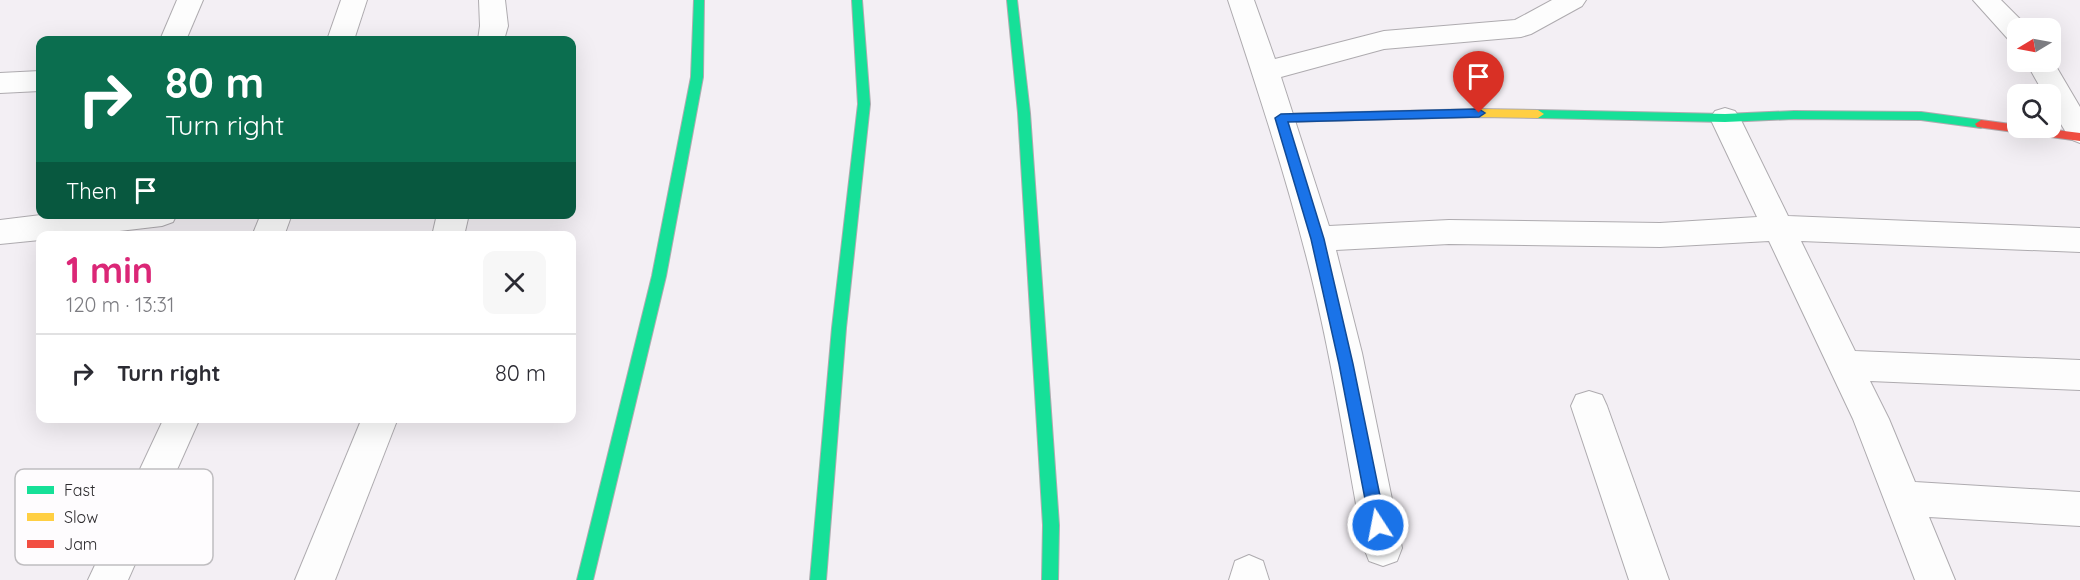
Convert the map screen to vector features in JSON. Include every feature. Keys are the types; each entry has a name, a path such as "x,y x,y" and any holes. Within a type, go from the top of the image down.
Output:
{"street":[{"path":"175,36 190,0"},
{"path":"342,36 354,0"},
{"path":"492,0 494,26 492,36"},
{"path":"585,580 659,276 697,77 699,0"},
{"path":"819,580 839,328 864,104 857,0"},
{"path":"1012,0 1024,113 1051,525 1050,580"},
{"path":"1241,0 1266,70 1317,239 1346,364 1383,548"},
{"path":"1266,70 1384,40 1521,28 1573,0"},
{"path":"1986,0 2007,22"},
{"path":"2046,72 2080,132"},
{"path":"0,83 36,81"},
{"path":"1281,118 1479,113 1725,118 1794,115 1920,116 2080,137"},
{"path":"1725,118 1871,419 1935,580"},
{"path":"0,232 127,219"},
{"path":"1317,239 1449,232 1660,235 1779,228 2080,240"},
{"path":"1845,365 2080,375"},
{"path":"1588,406 1648,580"},
{"path":"159,469 180,423"},
{"path":"315,580 378,423"},
{"path":"1902,498 2080,509"},
{"path":"108,580 115,565"}],"traffic: fast":[{"path":"585,580 659,276 697,77 699,0"},
{"path":"818,580 839,328 864,104 857,0"},
{"path":"1012,0 1024,113 1051,525 1050,580"},
{"path":"1538,114 1725,118 1794,115 1921,116 1981,124"}],"traffic: slow":[{"path":"1281,118 1479,113 1538,114"}],"traffic: jam":[{"path":"1981,124 2080,137"}],"route":[{"path":"1378,525 1346,364 1317,239 1281,118 1479,113"}]}
